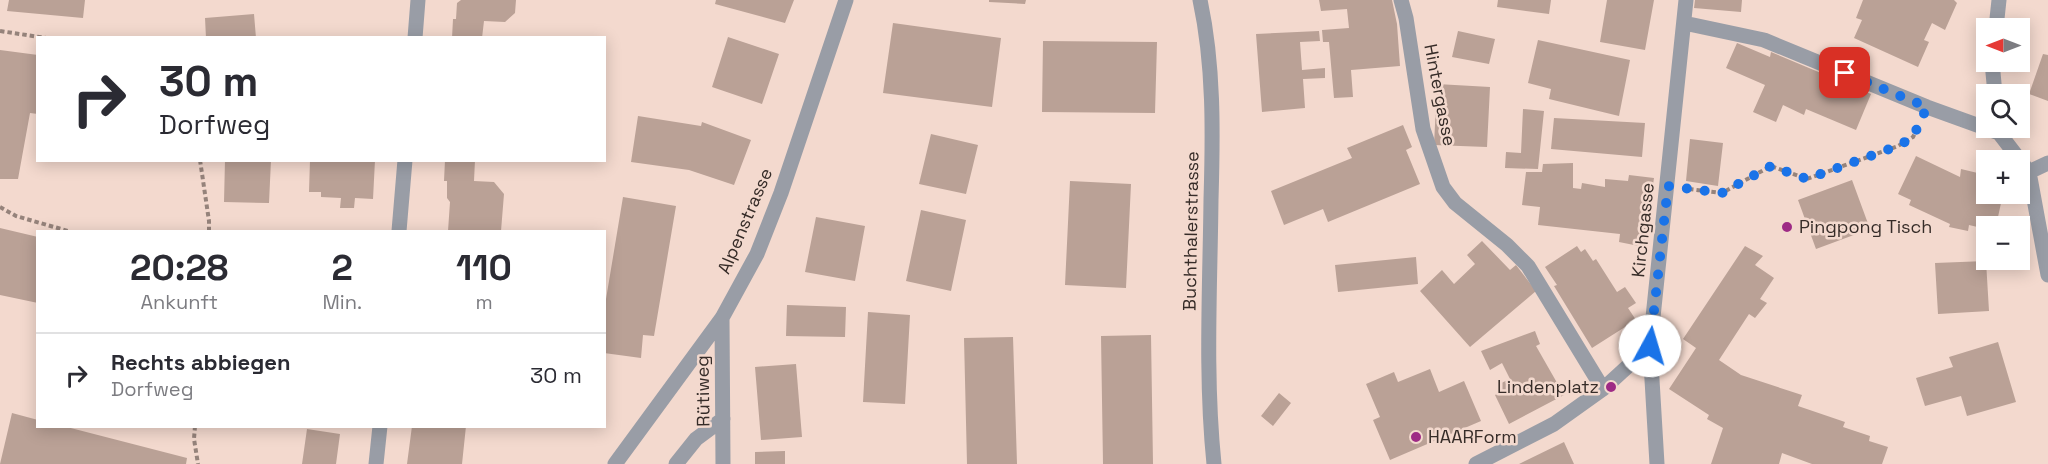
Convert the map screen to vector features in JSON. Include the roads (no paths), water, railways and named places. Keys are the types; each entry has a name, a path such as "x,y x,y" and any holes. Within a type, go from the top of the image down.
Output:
{"street":[{"path":"415,36 418,0"},
{"name":"Alpenstrasse","path":"615,464 722,318 757,254 781,193 846,0"},
{"name":"Buchthalerstrasse","path":"1200,0 1205,24 1213,119 1209,355 1214,464"},
{"name":"Hintergasse","path":"1401,0 1406,18 1423,129 1443,187 1455,203 1507,245 1528,266 1603,389"},
{"name":"Kirchgasse","path":"1656,464 1650,346 1686,0"},
{"path":"1997,18 1999,0"},
{"path":"1684,23 1764,39 1927,107 1976,123"},
{"path":"399,230 405,162"},
{"path":"2030,172 2048,163"},
{"path":"2030,177 2048,275"},
{"name":"Rütiweg","path":"722,318 723,464"},
{"path":"1476,464 1554,424 1603,389 1650,346"},
{"path":"676,464 696,440 723,419"},
{"path":"376,464 380,428"}],"place":[{"name":"Pingpong Tisch","path":"1787,227"},
{"name":"Lindenplatz","path":"1611,387"},
{"name":"HAARForm","path":"1416,437"}]}
